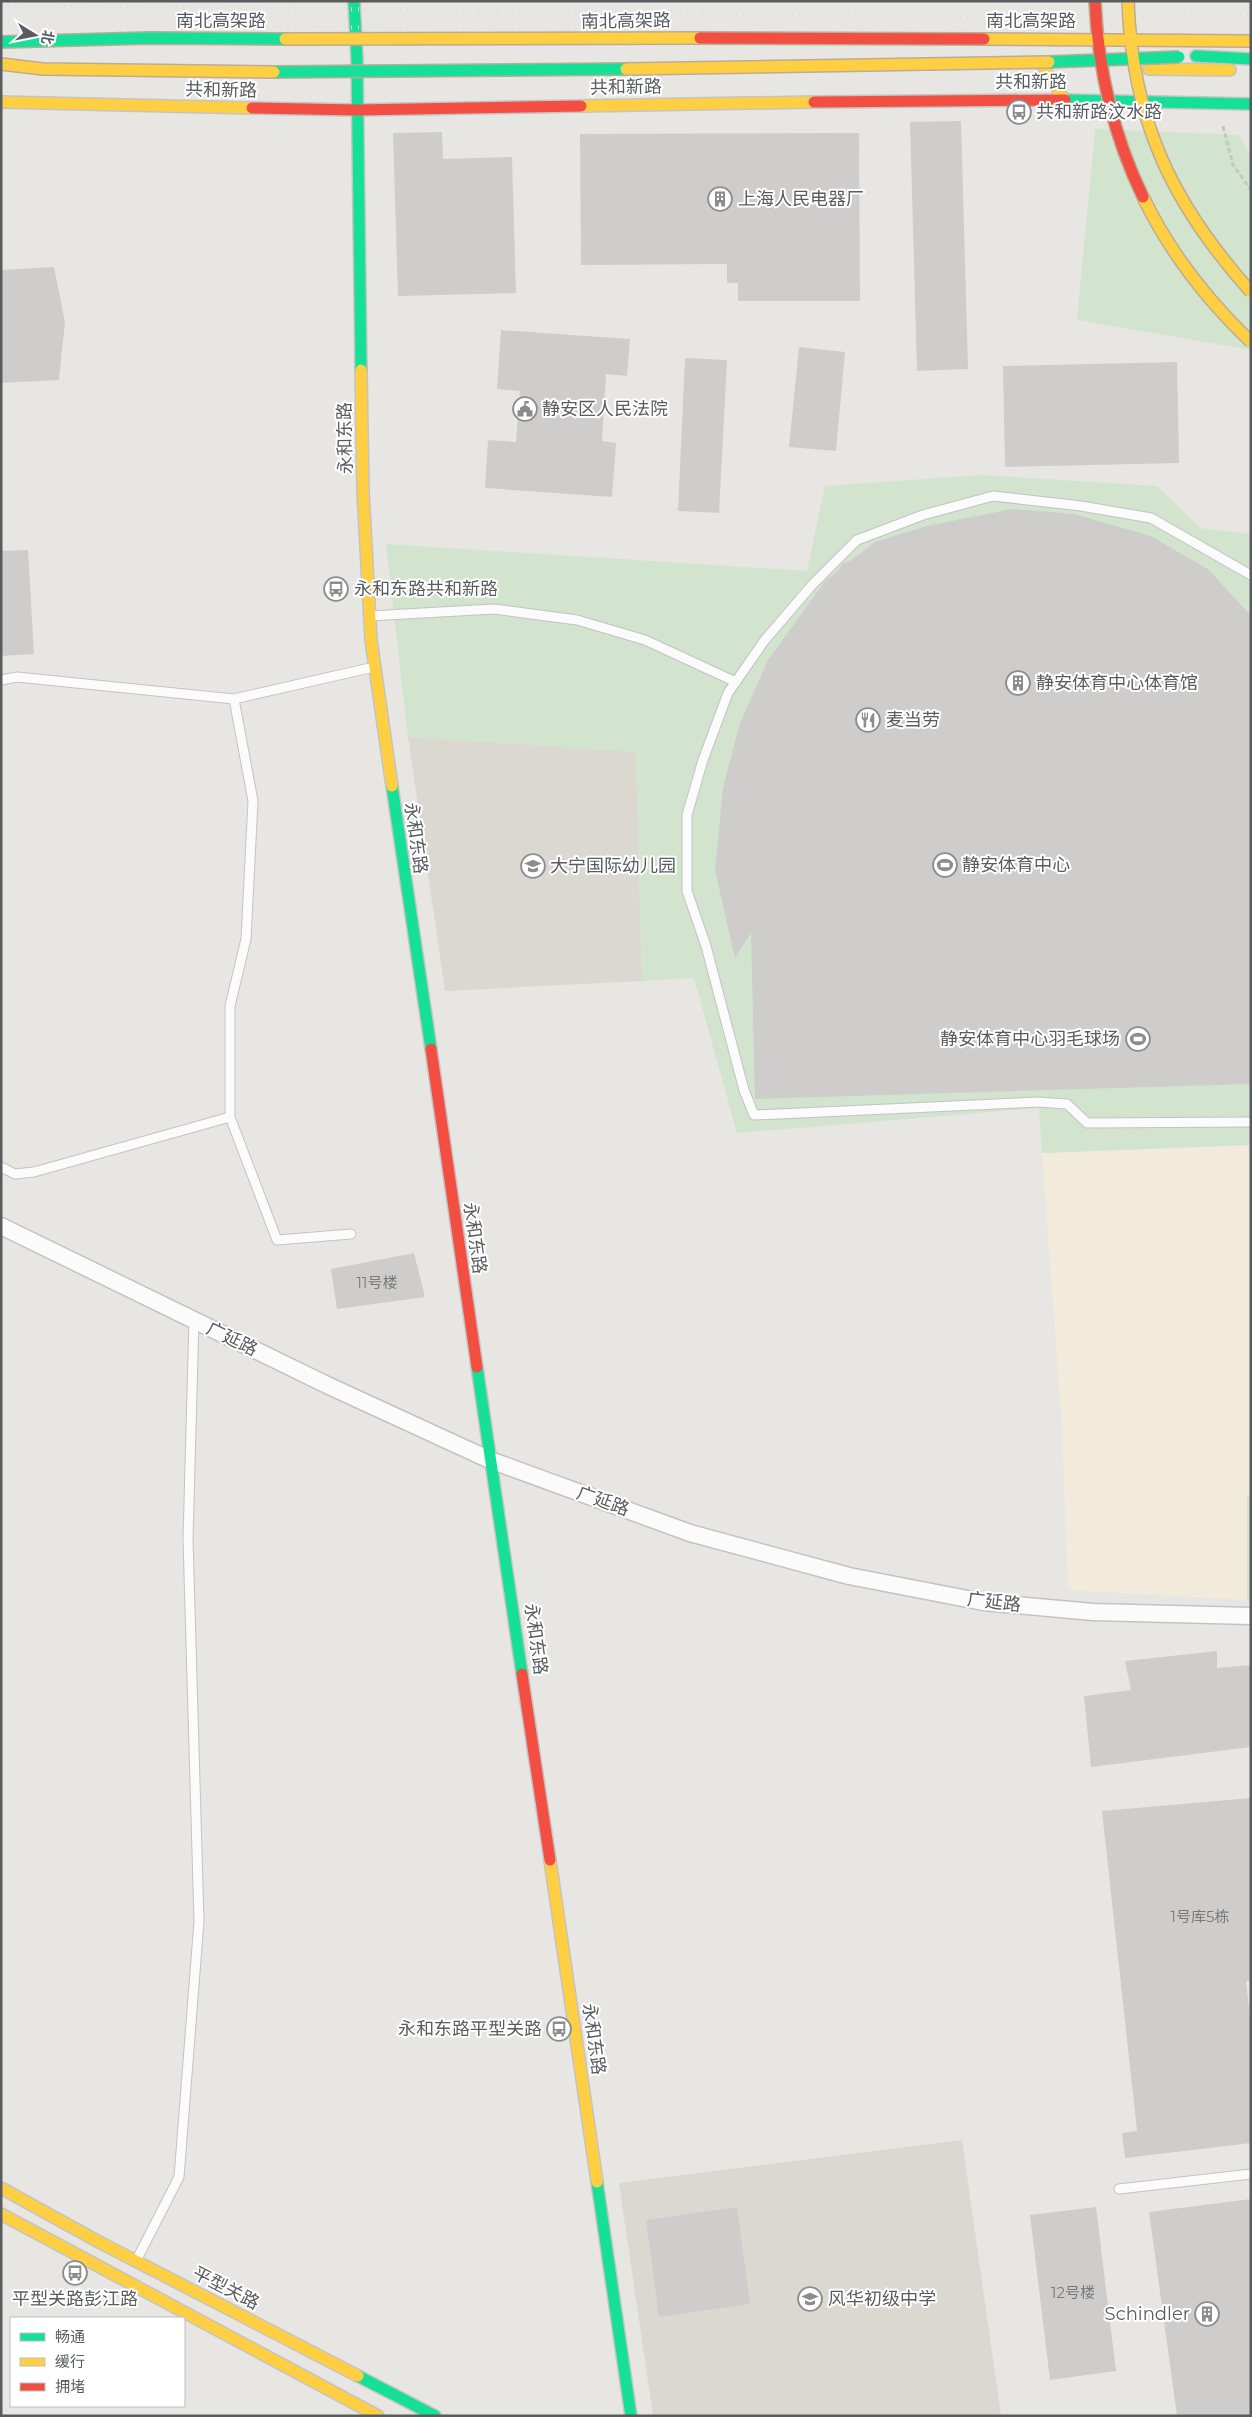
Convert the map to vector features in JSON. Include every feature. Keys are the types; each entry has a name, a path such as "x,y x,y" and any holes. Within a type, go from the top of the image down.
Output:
{"main road":[{"name":"永和东路","path":"354,1 357,60 356,110 364,501 369,616 490,1460 510,1578 631,2416"},
{"path":"1095,1 1098,51 1111,109 1130,170 1152,219 1187,272 1229,323 1251,342"},
{"path":"1128,1 1136,85 1156,149 1184,206 1224,265 1251,292"},
{"name":"南北高架路","path":"1,42 149,38 546,40 800,36 1251,41"},
{"path":"1,64 43,70 535,70 997,64 1196,56 1251,59"},
{"name":"共和新路","path":"1,64 357,60 1251,70"},
{"path":"846,101 879,66"},
{"path":"1043,68 1064,100"},
{"name":"共和新路","path":"1,102 356,110 846,101 1064,100 1251,104"},
{"name":"平型关路","path":"1,2188 136,2261 435,2416"},
{"path":"1,2214 378,2416"}],"street":[{"name":"广延路","path":"1,1226 327,1385 490,1460 690,1533 849,1576 983,1602 1093,1612 1251,1616"}],"lane":[{"path":"1251,575 1151,518 1081,506 993,496 923,515 857,540 812,585 770,634 728,692 703,760 687,815 687,891 706,946 744,1090 754,1115 1038,1102 1067,1104 1087,1123 1251,1122"},
{"path":"369,616 494,609 577,620 645,640 736,682"},
{"path":"1,680 18,677 234,699 375,667"},
{"path":"234,699 253,801 246,939 230,1006 230,1116 277,1240 351,1234"},
{"path":"1,1167 15,1174 34,1172 230,1116"},
{"path":"136,2261 179,2176 199,1921 188,1538 194,1320"},
{"path":"1119,2190 1251,2174"}],"path":[{"path":"1231,127 1221,126 1233,165 1251,190"}],"shaded area":[{"name":"大宁国际幼儿园","path":"408,737 636,751 642,981 445,991"},
{"path":"1251,1145 1251,1497 1247,1498 1247,1600 1068,1590 1062,1426 1042,1153"},
{"name":"风华初级中学","path":"962,2140 1001,2416 653,2416 619,2183"}],"green space":[{"path":"1095,129 1239,135 1251,157 1251,350 1077,320"},
{"name":"静安体育中心","path":"981,475 1157,486 1200,528 1251,534 1251,1145 1042,1153 1039,1108 737,1133 694,978 642,981 636,752 408,737 386,544 807,571 825,486"},
{"path":"1247,1497 1251,1497 1251,1600 1247,1600"}],"building":[{"path":"961,121 968,369 917,371 910,122"},
{"path":"442,132 443,159 512,157 516,293 398,296 393,133"},
{"name":"上海人民电器厂","path":"859,133 860,301 738,301 738,283 727,283 727,264 581,265 580,134"},
{"path":"54,267 65,322 59,380 1,383 1,270"},
{"path":"501,330 630,339 627,376 606,374 602,441 616,443 612,497 485,488 488,440 516,442 520,391 497,389"},
{"path":"799,347 845,352 836,451 789,447"},
{"path":"685,358 727,360 719,513 678,511"},
{"path":"1177,362 1179,463 1005,467 1003,366"},
{"name":"静安体育中心","path":"1012,509 1074,514 1151,536 1209,570 1251,616 1251,1084 755,1099 751,933 735,958 715,870 723,788 739,726 768,660 825,581 838,571 842,564 850,561 875,542 927,526"},
{"path":"28,550 34,654 1,656 1,551"},
{"path":"414,1253 425,1297 337,1309 331,1269"},
{"path":"1217,1651 1217,1668 1251,1665 1251,1747 1091,1767 1084,1696 1131,1690 1125,1661"},
{"path":"1251,1798 1251,1981 1246,1981 1251,2026 1251,2143 1125,2158 1122,2133 1137,2131 1102,1811"},
{"name":"Schindler","path":"1251,2199 1251,2416 1177,2416 1149,2212"},
{"path":"737,2207 750,2304 659,2317 646,2220"},
{"path":"1096,2207 1116,2371 1050,2380 1030,2215"}],"railway":[{"path":"1,5 1011,17 1251,15"},
{"path":"1,23 1011,36 1251,34"}],"traffic: fast":[{"path":"354,1 357,60 361,370"},
{"path":"1,42 149,38 285,39"},
{"path":"1196,56 1251,59"},
{"path":"1049,62 1179,57"},
{"path":"274,72 626,69"},
{"path":"1065,100 1251,104"},
{"path":"392,786 431,1049"},
{"path":"477,1367 522,1674"},
{"path":"597,2182 631,2416"},
{"path":"358,2376 435,2416"}],"traffic: slow":[{"path":"1128,1 1131,44 1138,84 1148,122 1161,158 1178,193 1199,226 1223,259 1251,292"},
{"path":"285,39 700,38"},
{"path":"984,39 1251,41"},
{"path":"626,69 1049,62"},
{"path":"1,64 43,69 274,72"},
{"path":"1043,67 1064,99"},
{"path":"1149,69 1230,70"},
{"path":"1,102 252,108"},
{"path":"581,106 814,102"},
{"path":"1143,197 1165,237 1190,274 1219,309 1251,342"},
{"path":"361,370 363,491 371,640 392,786"},
{"path":"550,1860 597,2182"},
{"path":"1,2188 99,2242 358,2376"},
{"path":"1,2214 378,2416"}],"traffic: jam":[{"path":"1095,1 1100,52 1115,126 1132,174 1143,197"},
{"path":"700,38 984,39"},
{"path":"814,102 1065,100"},
{"path":"252,108 356,110 581,106"},
{"path":"431,1049 477,1367"},
{"path":"522,1674 550,1860"}],"place":[{"name":"共和新路汶水路","path":"1019,112"},
{"name":"上海人民电器厂","path":"720,199"},
{"name":"静安区人民法院","path":"525,409"},
{"name":"永和东路共和新路","path":"336,589"},
{"name":"静安体育中心体育馆","path":"1018,683"},
{"name":"麦当劳","path":"868,720"},
{"name":"静安体育中心","path":"945,865"},
{"name":"大宁国际幼儿园","path":"533,866"},
{"name":"静安体育中心羽毛球场","path":"1138,1039"},
{"name":"永和东路平型关路","path":"559,2029"},
{"name":"平型关路彭江路","path":"75,2273"},
{"name":"风华初级中学","path":"810,2299"},
{"name":"Schindler","path":"1207,2314"}]}
